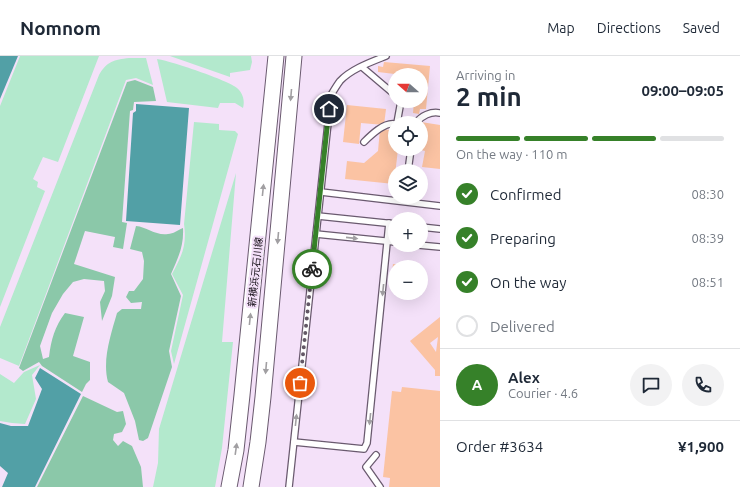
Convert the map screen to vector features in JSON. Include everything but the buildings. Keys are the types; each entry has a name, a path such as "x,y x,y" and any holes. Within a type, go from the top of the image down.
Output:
{"street":[{"name":"新横浜元石川線","path":"229,487 236,450 242,395 276,56"},
{"name":"新横浜元石川線","path":"251,487 263,397 294,56"}],"lane":[{"path":"289,487 331,95 341,80 362,67 386,56"},
{"path":"362,67 388,89"},
{"path":"425,116 440,113"},
{"path":"364,142 375,131 388,125"},
{"path":"320,192 388,198"},
{"path":"428,204 440,206"},
{"path":"318,216 388,224"},
{"path":"428,228 440,229"},
{"path":"294,442 364,449 368,443 388,242 316,234"},
{"path":"428,246 440,247"},
{"path":"376,455 366,467 380,487"}],"shaded area":[{"path":"0,56 18,56 0,99"},
{"path":"20,56 99,56 58,162 43,157 33,179 38,182 37,187 45,191 0,307 0,106"},
{"path":"170,56 251,56 252,62 250,70 230,73 230,77"},
{"path":"129,58 146,58 153,85 136,78 126,80 19,366 0,358 0,327 99,75 111,62"},
{"path":"157,59 198,71 232,85 239,90 242,95 244,100 243,108 235,103 220,103 218,108 167,102"},
{"path":"135,80 153,87 156,101 134,102 133,110 130,111 122,222 127,223 123,249 113,247 115,237 85,231 74,264 115,277 112,296 102,321 100,302 105,291 104,281 84,279 73,282 63,294 52,313 40,346 43,359 49,357 54,334 65,313 84,317 73,356 90,362 90,380 82,392 42,366 39,362 23,371 19,368 127,82"},
{"path":"136,104 189,108 180,225 126,221 133,113 136,111"},
{"path":"194,122 219,124 219,130 235,131 238,134 174,364 171,351 183,295 172,274 181,256 185,238 184,224"},
{"path":"236,173 222,342 233,342 222,448 215,487 153,487 158,463 159,429"},
{"path":"136,226 159,234 172,233 183,228 181,246 171,274 181,296 169,351 172,367 148,438 143,441 139,440 135,421 124,393 108,382 106,374 108,347 117,313 122,309 141,309 142,302 131,303 126,297 129,291 134,291 143,279 144,261 142,252 130,249"},
{"path":"40,365 32,375 36,399 25,424 0,421 0,374 14,383 24,372"},
{"path":"40,368 81,394 35,487 2,487 8,473 0,466 0,423 11,426 28,426 42,389 35,378"},
{"path":"83,396 117,412 123,411 126,424 122,432 114,434 113,440 118,446 123,441 132,446 141,467 143,487 37,487"}],"way so far":[{"path":"300,383 312,269"}],"route":[{"path":"312,269 329,109"}]}
